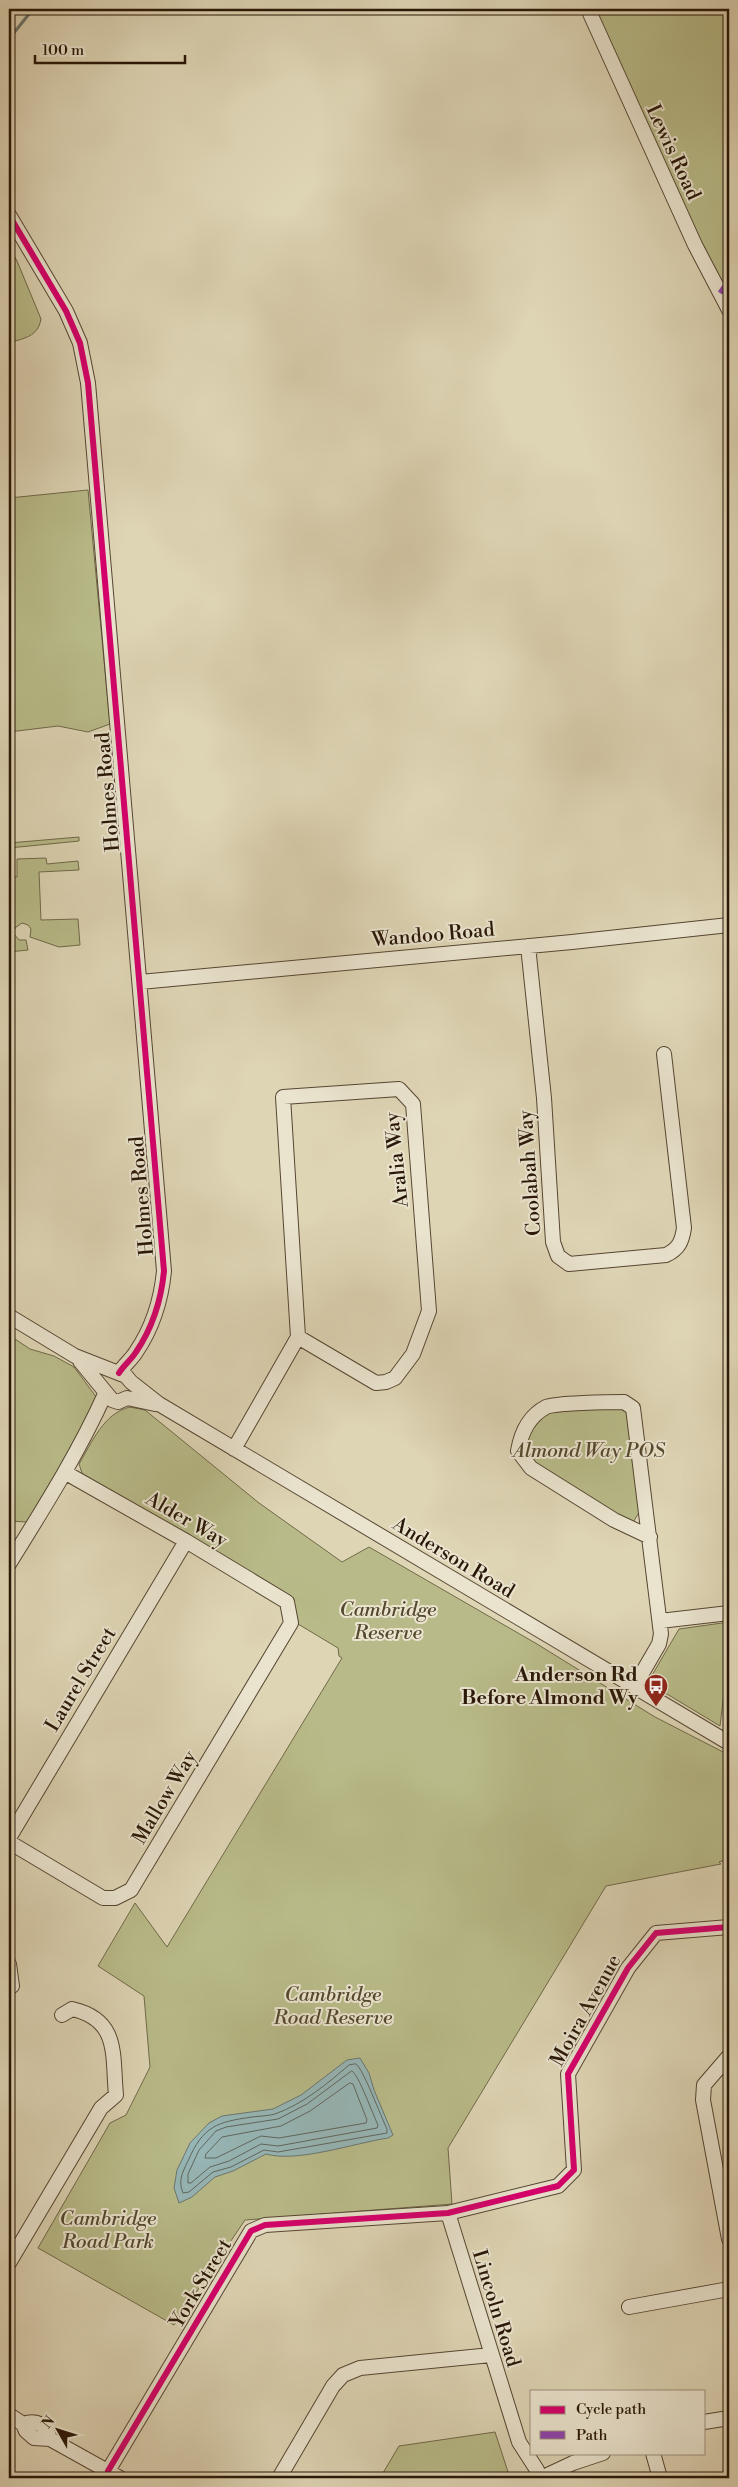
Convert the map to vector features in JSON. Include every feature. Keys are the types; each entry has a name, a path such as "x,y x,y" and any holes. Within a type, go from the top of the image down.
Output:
{"street":[{"name":"Lewis Road","path":"588,9 695,245 729,310"},
{"name":"Holmes Road","path":"9,215 66,311 80,343 88,383 164,1271 162,1293 156,1317 124,1377"},
{"name":"Wandoo Road","path":"140,982 528,946 729,925"},
{"name":"Coolabah Way","path":"528,946 544,1098 553,1242 558,1256 569,1264 666,1255 674,1251 679,1245 684,1228 664,1054"},
{"name":"Aralia Way","path":"399,1089 413,1104 429,1311 413,1354 395,1378 386,1382 376,1383 298,1337 283,1097 399,1089"},
{"name":"Anderson Road","path":"9,1316 76,1356 124,1377 159,1404 729,1744"},
{"path":"234,1449 298,1337"},
{"name":"Anderson Road","path":"76,1356 112,1400 159,1404"},
{"path":"9,1564 66,1473 90,1430 105,1393 106,1379 124,1377 132,1389 90,1430"},
{"path":"634,1687 659,1644 660,1621 650,1537 633,1408 624,1402 548,1406 532,1418 520,1437 518,1451 531,1468 614,1520 650,1537"},
{"name":"Alder Way","path":"66,1473 186,1541 287,1602"},
{"name":"Laurel Street","path":"9,1838 186,1541"},
{"name":"Mallow Way","path":"9,1842 103,1898 115,1898 131,1890 290,1624 287,1602"},
{"path":"660,1621 729,1613"},
{"name":"Moira Avenue","path":"448,2213 558,2186 574,2170 568,2074 628,1968 656,1933 729,1927"},
{"path":"12,1986 9,1963 23,1965"},
{"path":"9,2263 101,2108 116,2095 107,2029 99,2021 79,2011 72,2009 62,2015"},
{"path":"729,2056 704,2085 703,2100 729,2239"},
{"name":"Lincoln Road","path":"448,2213 490,2355 519,2442 521,2462 535,2476"},
{"name":"York Street","path":"114,2475 251,2232 265,2225 448,2213"},
{"path":"629,2307 729,2289"},
{"path":"279,2478 333,2386 344,2375 360,2368 490,2355"},
{"path":"9,2415 23,2424 26,2431 34,2438 50,2439 114,2475"},
{"path":"706,2422 729,2418"},
{"path":"535,2476 557,2462 572,2463 600,2454"},
{"path":"653,2454 660,2478"}],"green space":[{"path":"589,9 729,9 729,310"},
{"path":"9,246 41,319 34,333 9,343"},
{"path":"88,490 110,724 88,732 58,726 9,732 9,498"},
{"path":"79,837 79,841 9,848 9,843"},
{"path":"46,858 47,864 78,861 79,870 39,872 41,920 78,919 80,945 59,947 30,937 31,929 28,925 22,923 15,928 14,934 19,940 26,940 28,950 9,952 9,876 17,877 17,859"},
{"path":"9,1335 30,1349 54,1356 74,1367 97,1398 89,1417 27,1522 9,1521"},
{"name":"Almond Way POS","path":"618,1404 629,1413 640,1511 632,1524 531,1468 520,1437 548,1406"},
{"name":"Cambridge Road Reserve","path":"130,1407 145,1410 259,1503 342,1562 369,1547 537,1644 655,1717 729,1755 729,1859 719,1862 721,1864 606,1886 448,2148 452,2204 245,2220 174,2325 38,2248 110,2123 126,2115 150,2067 144,1996 98,1966 135,1903 167,1947 342,1658 339,1656 338,1648 293,1621 289,1599 83,1476 79,1464 94,1438 113,1415"},
{"path":"729,1622 729,1652 720,1726 652,1685 651,1677 679,1629"},
{"path":"495,2432 510,2478 380,2478 399,2446"}],"water":[{"path":"360,2058 369,2073 393,2135 388,2138 310,2154 279,2156 266,2154 233,2171 215,2177 192,2197 179,2203 174,2188 177,2170 190,2143 209,2123 222,2116 273,2109 301,2095 347,2060"}],"waterway":[{"path":"9,39 33,9"}],"marked path":[{"path":"720,293 729,280"}],"cycle path":[{"path":"9,215 66,311 80,343 88,383 164,1271 161,1293 152,1324 136,1352 119,1373"},
{"path":"108,2471 251,2231 265,2225 448,2213 558,2186 574,2170 568,2074 628,1968 656,1933 729,1927"}],"place":[{"name":"Anderson Rd Before Almond Wy","path":"656,1707"}],"park label":[{"name":"Cambridge Reserve","path":"388,1620"},
{"name":"Cambridge Road Park","path":"108,2230"}]}
